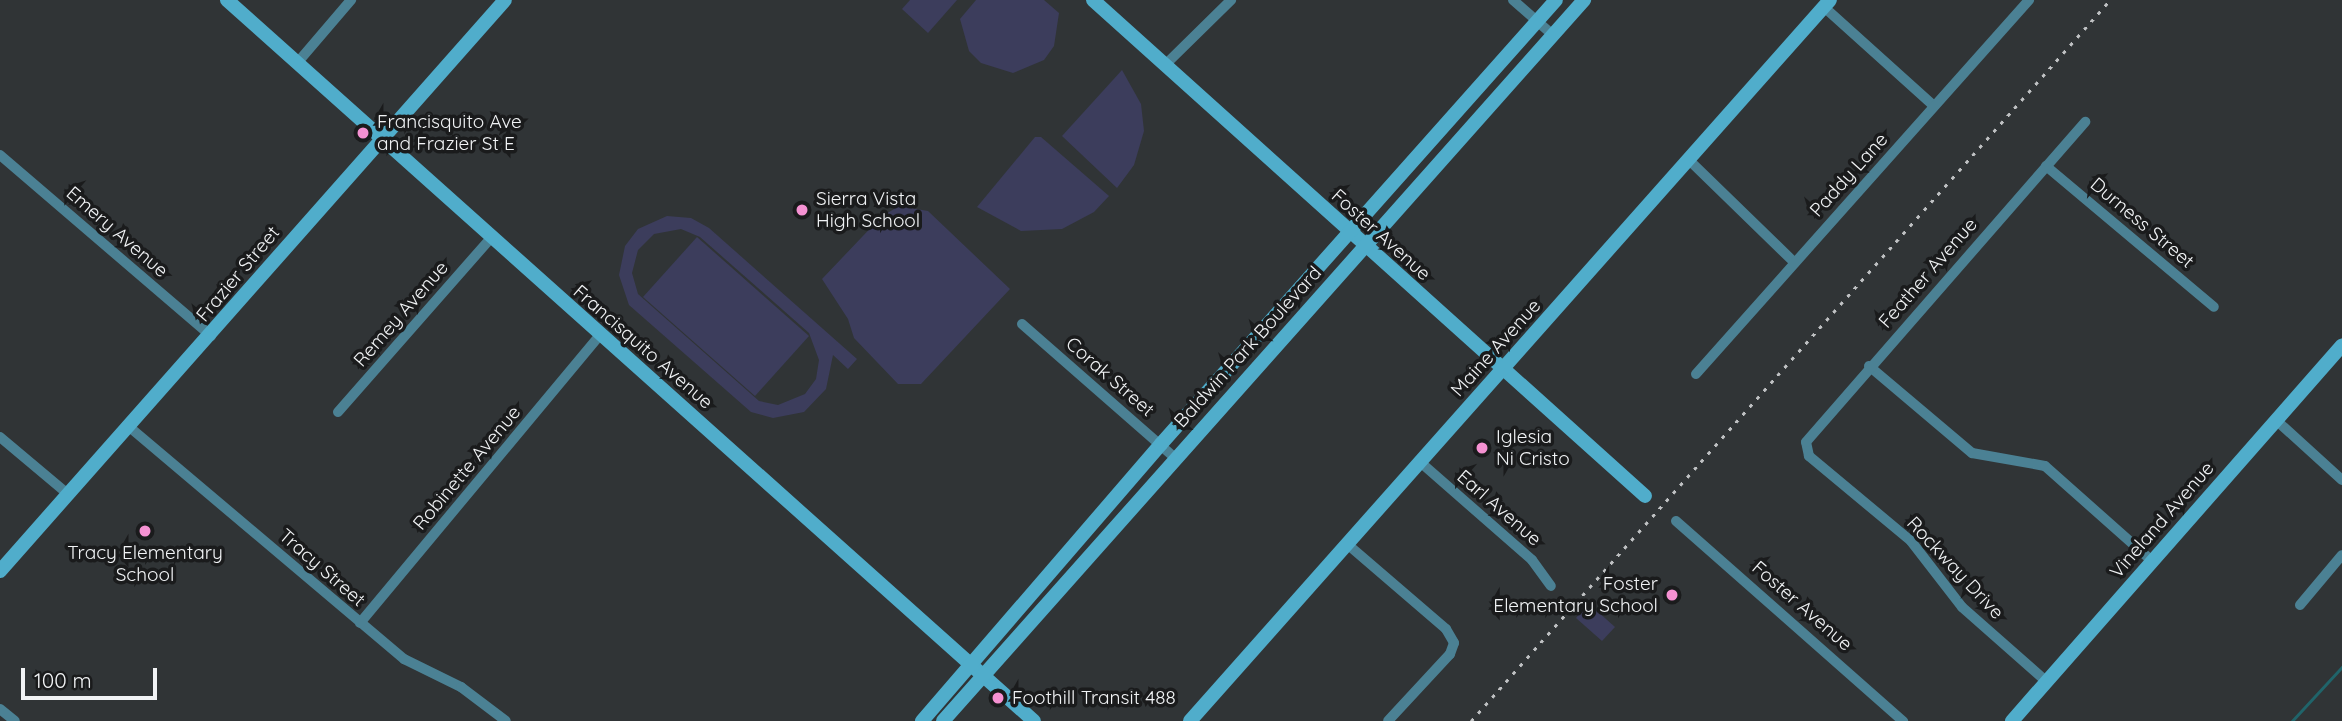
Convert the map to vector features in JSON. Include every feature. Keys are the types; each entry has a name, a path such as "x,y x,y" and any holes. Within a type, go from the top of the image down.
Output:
{"street":[{"name":"Francisquito Avenue","path":"227,0 490,239 1034,721"},
{"path":"298,62 351,0"},
{"name":"Frazier Street","path":"0,571 127,425 211,336 379,138 505,0"},
{"name":"Foster Avenue","path":"1093,0 1167,63 1365,247 1645,496"},
{"path":"1167,63 1231,0"},
{"path":"1513,0 1553,35"},
{"name":"Baldwin Park Boulevard","path":"922,721 1161,444 1556,0"},
{"name":"Baldwin Park Boulevard","path":"943,721 1174,457 1584,0"},
{"name":"Paddy Lane","path":"1696,374 2029,0"},
{"path":"1827,3 1934,106"},
{"name":"Maine Avenue","path":"1190,721 1419,461 1690,161 1827,3"},
{"name":"Feather Avenue","path":"1806,450 1815,427 2085,122"},
{"name":"Emery Avenue","path":"0,155 211,336"},
{"path":"1690,161 1795,263"},
{"name":"Durness Street","path":"2046,166 2214,307"},
{"name":"Remey Avenue","path":"338,412 490,239"},
{"name":"Corak Street","path":"1022,324 1174,457"},
{"name":"Robinette Avenue","path":"360,623 600,335"},
{"name":"Vineland Avenue","path":"2012,721 2342,346"},
{"path":"1870,366 1972,453 2045,466 2151,560"},
{"path":"2276,421 2342,480"},
{"name":"Tracy Street","path":"127,425 404,659 461,687 506,721"},
{"path":"0,437 68,494"},
{"name":"Rockway Drive","path":"1806,450 1910,541 1962,607 2047,682"},
{"name":"Earl Avenue","path":"1419,461 1532,560 1550,586"},
{"name":"Foster Avenue","path":"1676,520 1903,721"},
{"path":"1346,543 1446,629 1454,643 1450,654 1388,721"},
{"path":"2300,606 2342,555"},
{"path":"0,709 15,721"}],"shaded area":[{"path":"910,0 957,0 928,33 902,9"},
{"path":"976,0 1044,0 1059,13 1054,46 1044,60 1013,73 981,63 969,51 960,19"},
{"path":"1122,70 1141,104 1144,131 1134,165 1117,188 1062,136"},
{"path":"1035,137 1041,137 1109,196 1094,212 1062,229 1021,231 977,207"},
{"path":"899,206 928,211 1010,289 921,384 898,384 854,338 848,319 822,279 881,217"},
{"path":"667,216 691,218 709,228 857,359 848,369 833,355 826,389 804,412 773,418 751,412 629,305 619,275 625,246 638,229","holes":["681,229 700,237 809,333 819,360 816,379 805,394 778,405 759,401 638,294 632,273 638,250 654,234"]},
{"path":"697,237 809,336 755,396 643,297"},
{"path":"1588,603 1615,627 1602,641 1576,618"}],"waterway":[{"path":"2292,721 2342,667"}],"railway":[{"path":"1471,721 2110,0"}],"place":[{"name":"Francisquito Ave and Frazier St E","path":"363,133"},
{"name":"Sierra Vista High School","path":"802,210"},
{"name":"Iglesia Ni Cristo","path":"1482,448"},
{"name":"Tracy Elementary School","path":"145,531"},
{"name":"Foster Elementary School","path":"1672,595"},
{"name":"Foothill Transit 488","path":"998,698"}]}
